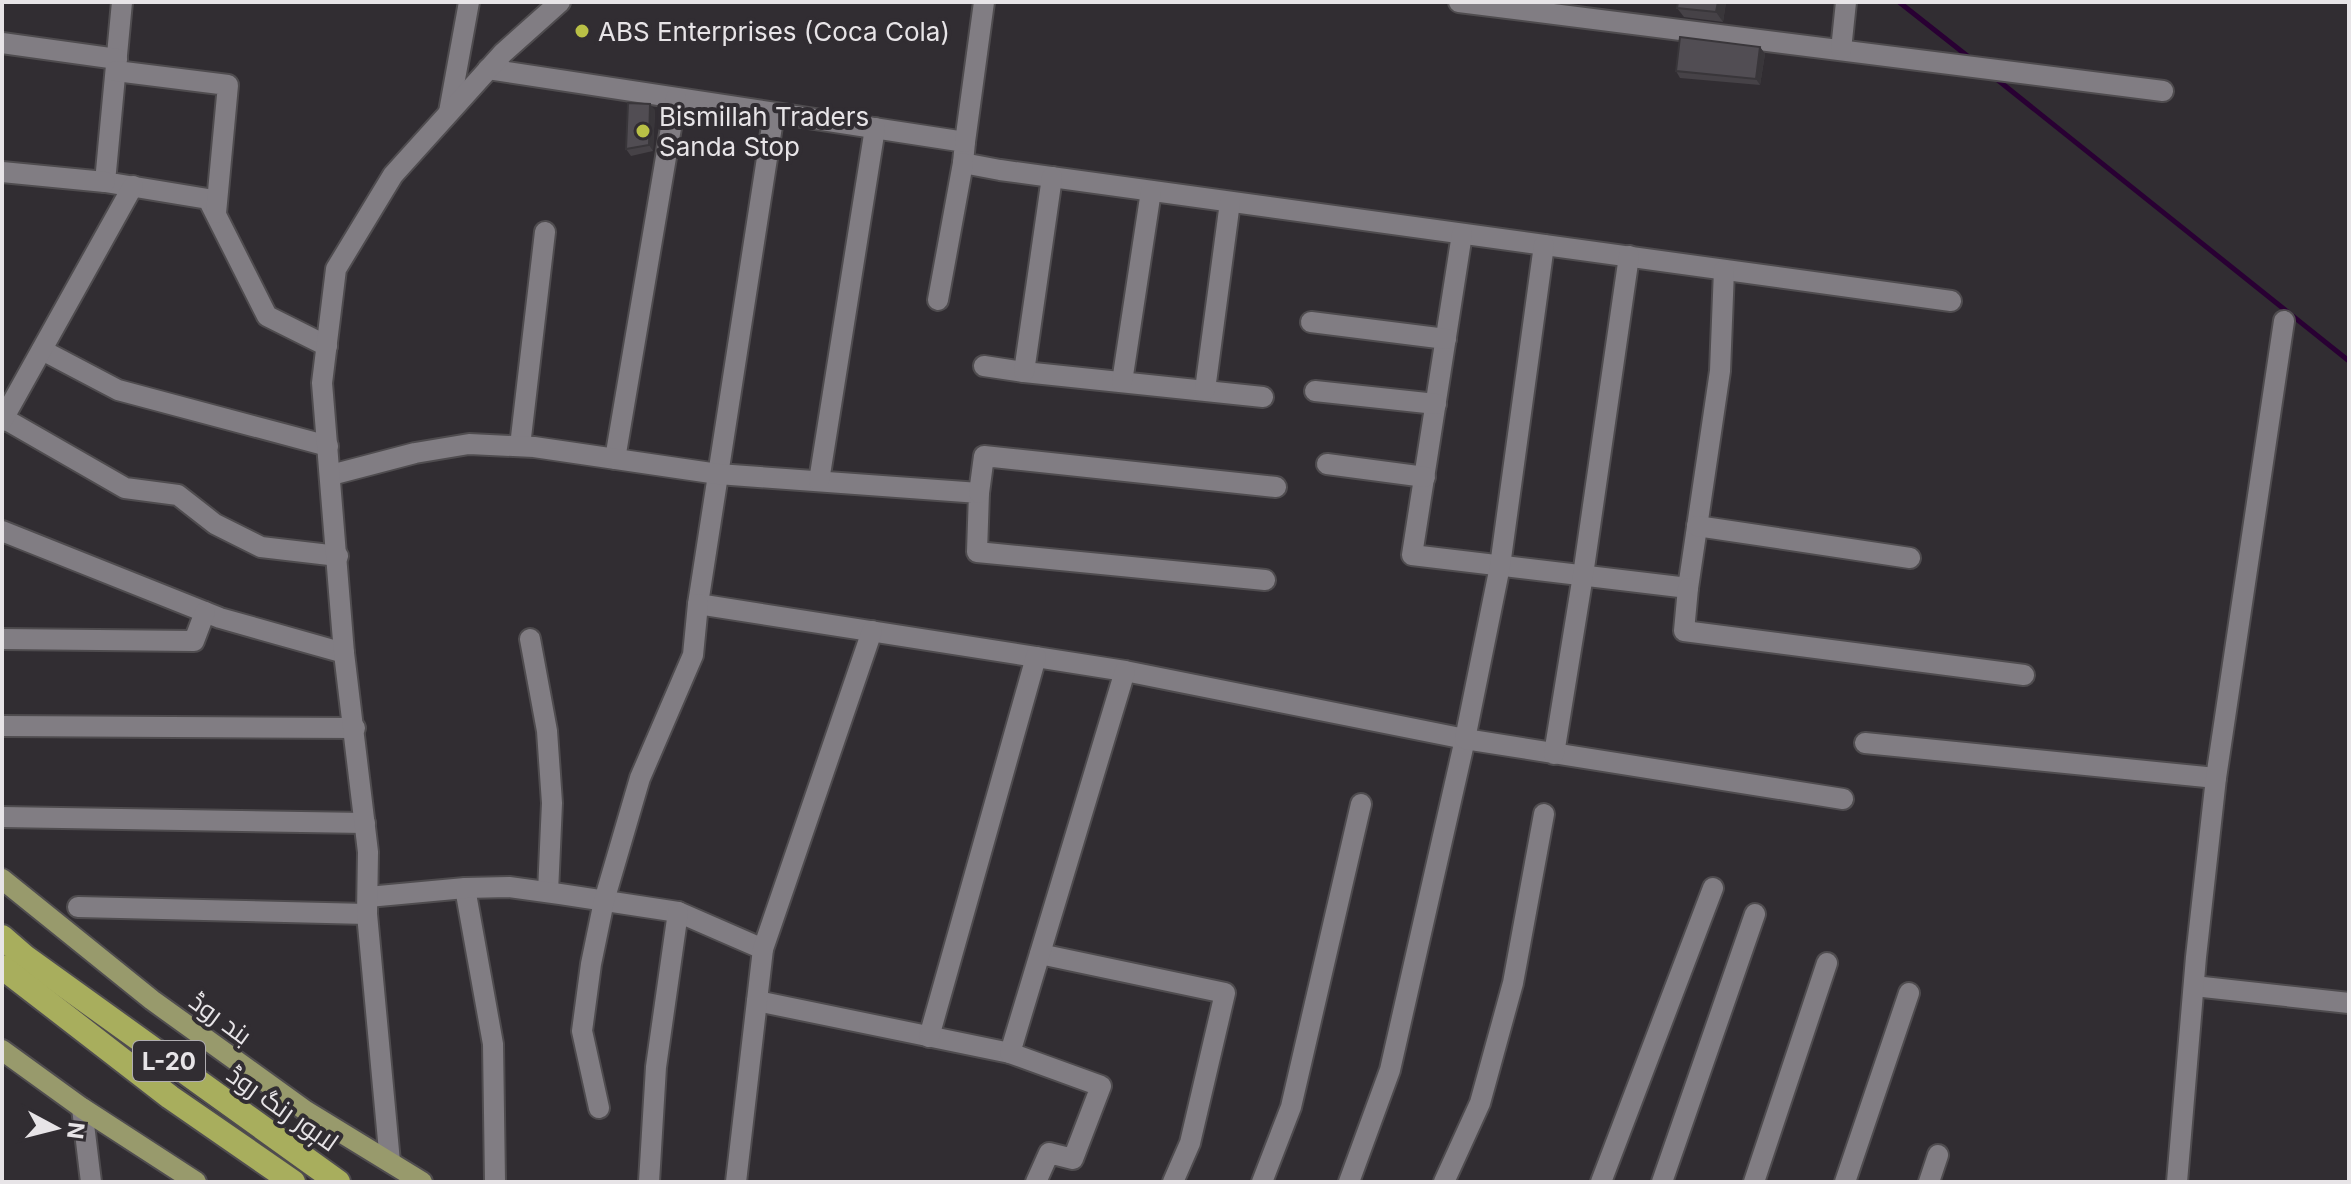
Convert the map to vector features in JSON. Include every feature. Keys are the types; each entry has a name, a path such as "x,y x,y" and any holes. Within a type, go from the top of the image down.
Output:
{"highway":[{"name":"لاہور رنگ روڈ","path":"2,937 25,957 338,1182"},
{"name":"L-20","path":"2,967 170,1097 293,1182"}],"main road":[{"name":"بند روڈ","path":"2,879 164,1009 306,1111 422,1182"},
{"path":"2,1050 82,1108 196,1182"}],"street":[{"path":"105,182 122,2"},
{"path":"449,113 469,2"},
{"path":"390,1162 368,906 365,823 344,653 322,383 336,269 393,175 488,69 560,2"},
{"path":"938,300 964,152 984,2"},
{"path":"1459,2 2163,91"},
{"path":"1841,50 1846,2"},
{"path":"2,43 228,85 216,213"},
{"path":"488,69 875,128 1052,177 1951,301"},
{"path":"615,459 676,98"},
{"path":"599,1108 582,1031 591,964 604,901 640,778 693,655 698,604 774,113"},
{"path":"819,481 875,128"},
{"path":"2,172 105,182 208,199 267,316 327,346"},
{"path":"1024,372 1052,177"},
{"path":"133,186 3,420 125,488 178,495 215,524 261,547 338,556"},
{"path":"1122,382 1151,191"},
{"path":"1205,390 1230,202"},
{"path":"520,446 545,232"},
{"path":"1462,234 1412,555 1688,588"},
{"path":"1349,1182 1390,1070 1465,739 1500,566 1544,245"},
{"path":"1554,754 1629,256"},
{"path":"1724,270 1720,371 1684,631 2024,675"},
{"path":"2177,1182 2216,778 2284,321"},
{"path":"1311,322 1446,339"},
{"path":"42,350 118,390 328,446"},
{"path":"984,366 1263,397"},
{"path":"1315,391 1436,404"},
{"path":"331,475 415,453 469,444 520,446 718,474 979,493"},
{"path":"1265,580 977,552 979,493 984,456 1276,487"},
{"path":"1327,464 1425,477"},
{"path":"1697,526 1910,558"},
{"path":"2,531 205,612 344,653"},
{"path":"698,604 1125,671 1465,739 1843,799"},
{"path":"2,639 194,641 205,612"},
{"path":"736,1182 763,949 872,631"},
{"path":"530,639 547,731 552,803 548,892"},
{"path":"929,1037 1036,657"},
{"path":"1010,1053 1125,671"},
{"path":"2,726 355,728"},
{"path":"1865,743 2216,778"},
{"path":"1262,1182 1291,1107 1361,804"},
{"path":"1444,1182 1480,1103 1513,983 1544,814"},
{"path":"2,817 365,823"},
{"path":"78,907 368,906 465,888 509,887 678,912 763,949"},
{"path":"465,888 493,1044 495,1182"},
{"path":"1601,1182 1713,888"},
{"path":"649,1182 656,1067 678,912"},
{"path":"1662,1182 1755,914"},
{"path":"1040,954 1225,993 1190,1143 1173,1182"},
{"path":"1754,1182 1827,963"},
{"path":"2194,986 2349,1003"},
{"path":"1845,1182 1909,993"},
{"path":"757,1001 1010,1053 1101,1086 1073,1159 1049,1153 1036,1182"},
{"path":"82,1108 91,1182"},
{"path":"1929,1182 1938,1155"}],"building":[{"path":"1678,2 1718,2 1716,12 1677,8"},
{"path":"1680,37 1760,47 1756,79 1676,71"},
{"name":"Bismillah Traders Sanda Stop","path":"628,103 650,104 649,145 626,149"}],"waterway":[{"path":"1899,2 1970,58"},
{"path":"1994,77 2349,361"}],"place":[{"name":"ABS Enterprises (Coca Cola)","path":"582,31"},
{"name":"Bismillah Traders Sanda Stop","path":"643,131"}]}
